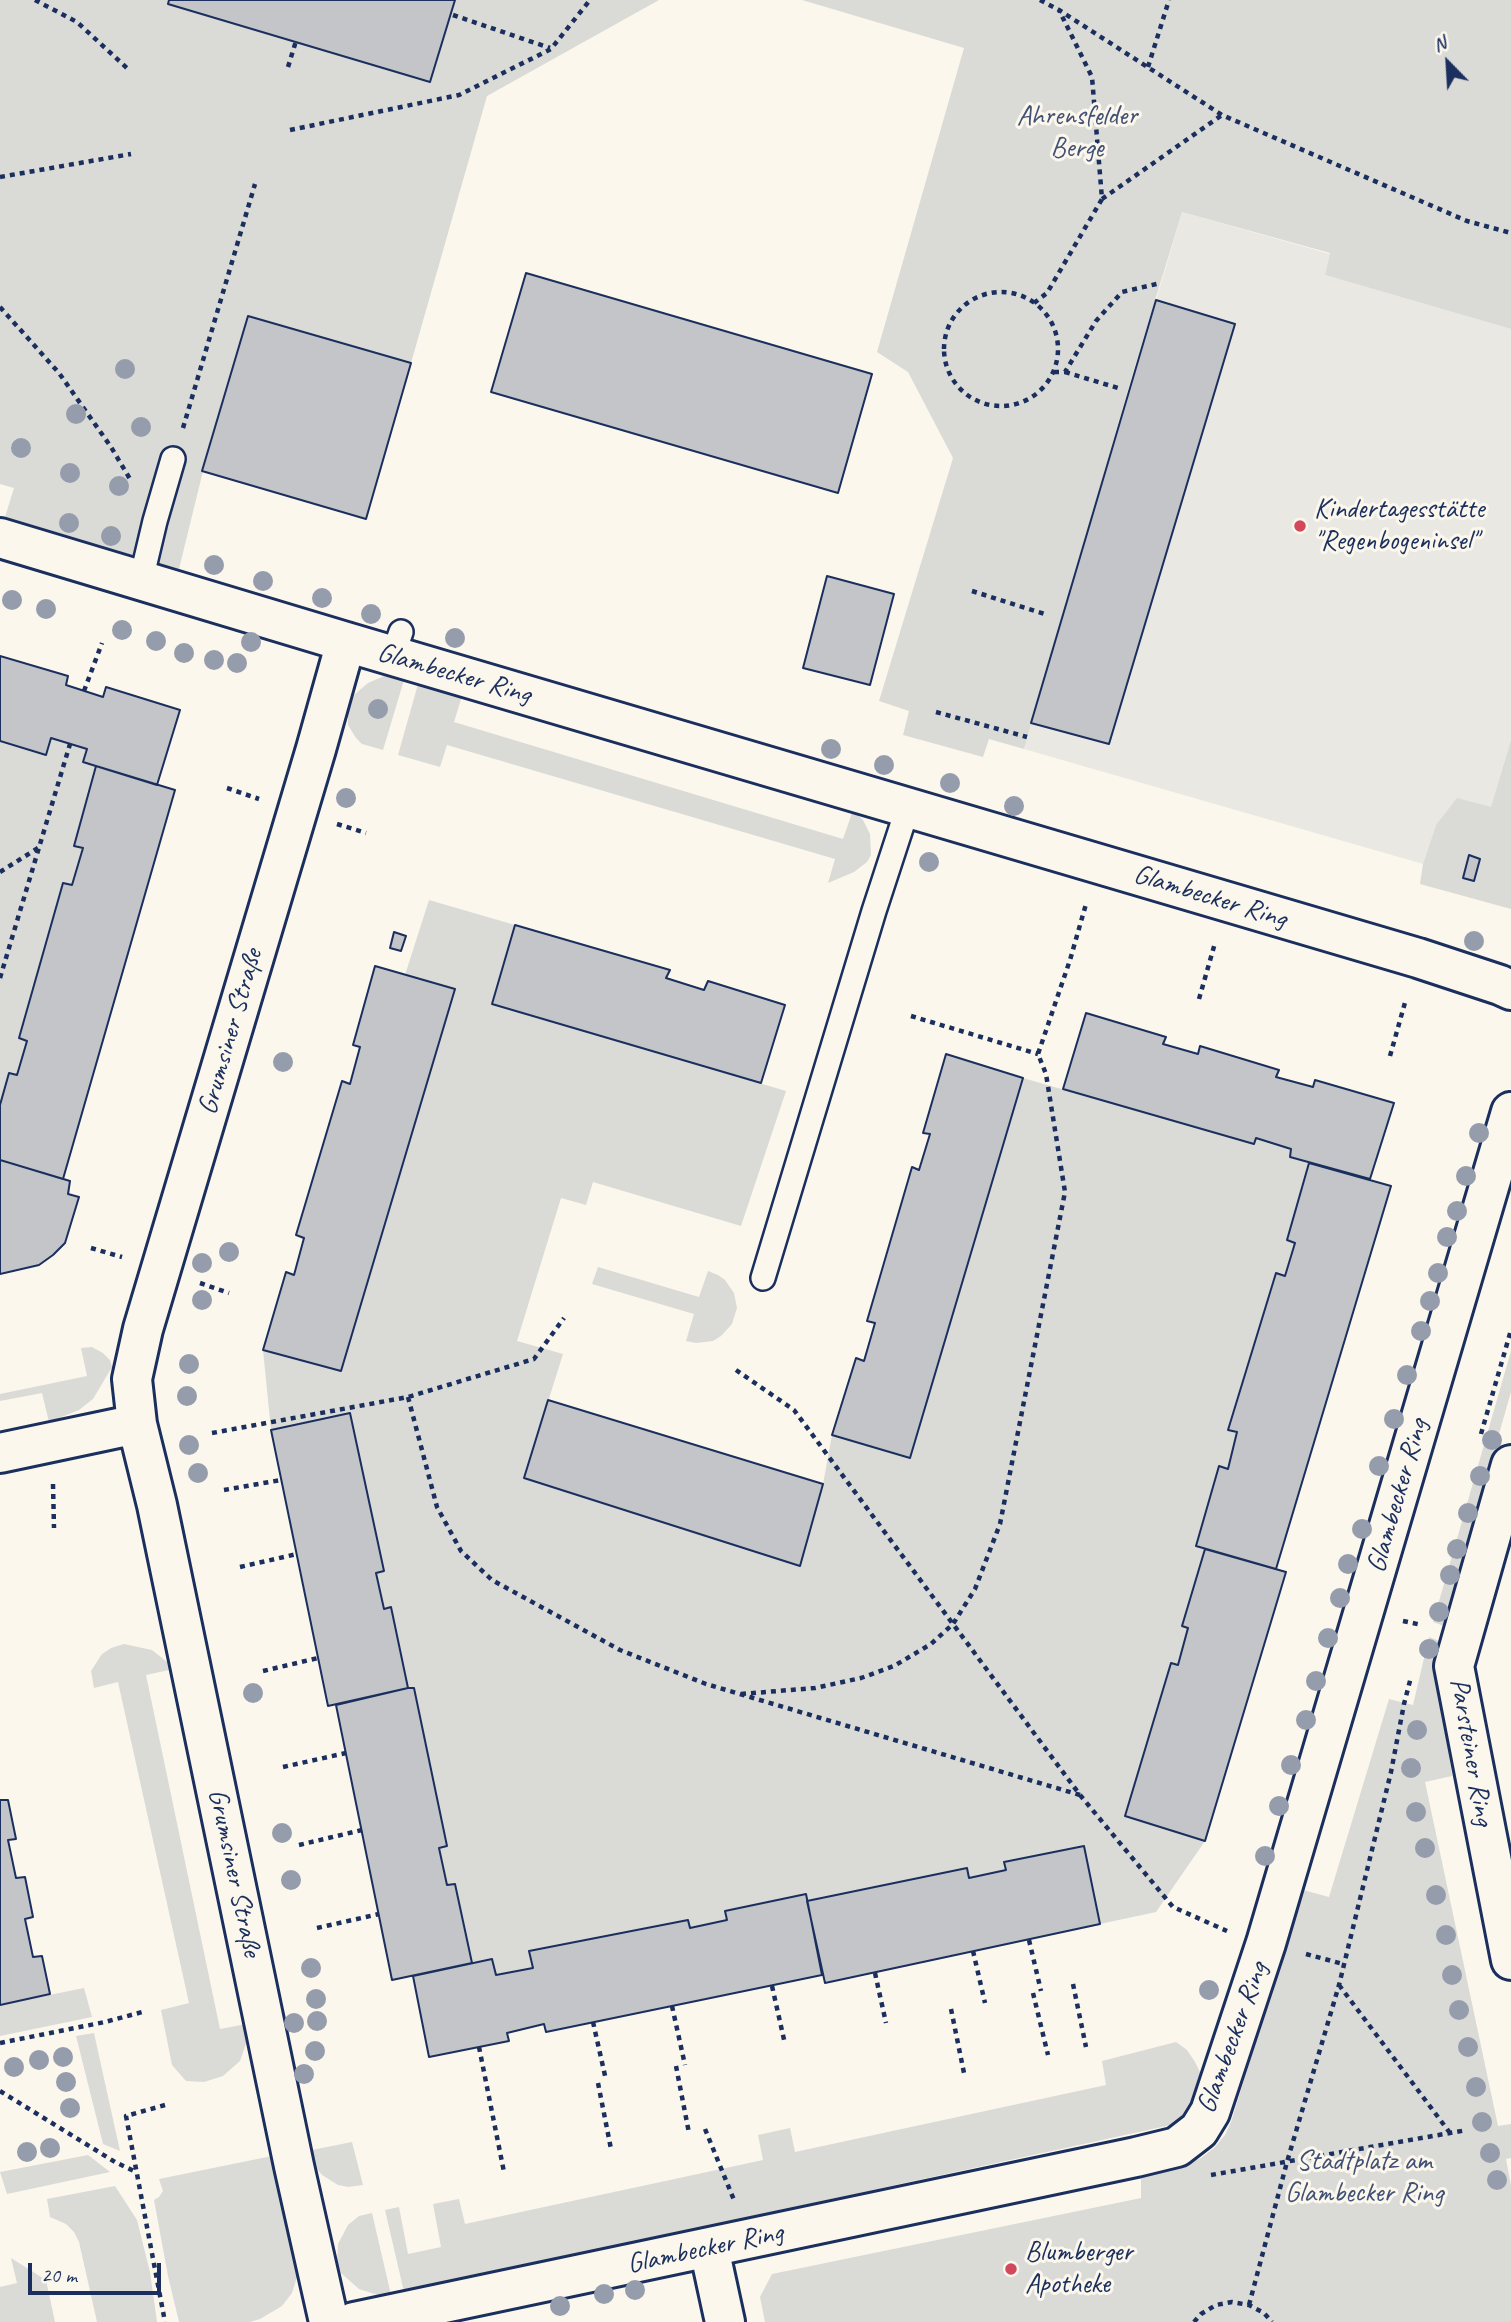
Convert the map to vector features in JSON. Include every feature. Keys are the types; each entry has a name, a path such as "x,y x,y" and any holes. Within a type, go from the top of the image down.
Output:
{"street":[{"name":"Glambecker Ring","path":"0,538 346,642 397,643 908,807 1418,958 1511,990"},
{"name":"Grumsiner Straße","path":"329,2322 294,2166 157,1505 137,1424 132,1378 143,1329 346,642"},
{"name":"Glambecker Ring","path":"354,2322 1136,2157 1177,2147 1199,2130 1210,2112 1266,1943 1511,1112"},
{"path":"0,1453 137,1424"},
{"name":"Parsteiner Ring","path":"1511,1465 1454,1666 1511,1960"},
{"path":"709,2248 725,2322"}],"lane":[{"path":"141,580 173,459"},
{"path":"763,1278 908,807"}],"path":[{"path":"35,0 77,22 128,69"},
{"path":"290,130 459,95 551,49 590,0"},
{"path":"1040,0 1222,115 1467,221 1511,233"},
{"path":"1148,67 1169,0"},
{"path":"1059,10 1092,77 1102,199"},
{"path":"453,15 551,49"},
{"path":"288,66 296,41"},
{"path":"1034,303 1047,293 1102,199 1222,115"},
{"path":"0,177 131,153"},
{"path":"173,459 255,184"},
{"path":"1065,372 1096,321 1122,292 1161,283"},
{"path":"999,292 1017,294 1034,303 1048,317 1057,334 1058,353 1054,372 1044,388 1028,400 1010,406 990,405 973,400 959,388 948,373 944,354 945,336 953,319 965,305 981,296 999,292"},
{"path":"0,307 59,373 111,447 155,521"},
{"path":"1054,372 1065,372 1118,388"},
{"path":"972,592 1048,615"},
{"path":"84,691 102,643"},
{"path":"936,712 1027,737"},
{"path":"0,978 70,744"},
{"path":"0,872 39,848"},
{"path":"741,1694 815,1688 861,1678 894,1666 931,1644 953,1624 975,1589 1000,1524 1065,1192 1046,1074 1038,1054 1070,960 1098,863"},
{"path":"1199,999 1227,902"},
{"path":"1390,1056 1418,958"},
{"path":"1405,1003 1412,1004"},
{"path":"911,1016 1038,1054"},
{"path":"212,1433 408,1396 534,1359 564,1318"},
{"path":"736,1370 794,1410 1080,1795 1173,1907 1220,1929"},
{"path":"408,1396 437,1507 461,1551 492,1580 620,1650 706,1684 1080,1795"},
{"path":"224,1490 281,1480"},
{"path":"240,1567 297,1555"},
{"path":"263,1671 318,1658"},
{"path":"1249,2305 1287,2162 1339,1985 1415,1665"},
{"path":"283,1767 346,1753"},
{"path":"299,1845 362,1830"},
{"path":"317,1928 379,1914"},
{"path":"1029,1940 1041,1991"},
{"path":"972,1951 985,2003"},
{"path":"875,1973 886,2023"},
{"path":"1073,1984 1086,2047"},
{"path":"1339,1985 1450,2133"},
{"path":"772,1986 785,2043"},
{"path":"1033,1993 1048,2055"},
{"path":"673,2006 685,2065"},
{"path":"951,2009 964,2073"},
{"path":"0,2043 146,2011"},
{"path":"593,2022 606,2080"},
{"path":"479,2047 504,2172"},
{"path":"676,2066 689,2133"},
{"path":"598,2083 611,2149"},
{"path":"0,2091 115,2162 136,2172"},
{"path":"165,2105 126,2116 166,2322"},
{"path":"705,2129 751,2239"},
{"path":"1209,2175 1467,2130"},
{"path":"1194,2322 1216,2305 1232,2302 1249,2305 1264,2313 1272,2322"}],"shaded area":[{"name":"Kindertagesstätte \"Regenbogeninsel\"","path":"1182,212 1330,254 1325,275 1511,329 1511,740 1491,808 1436,825 1423,864 1024,749"}],"green space":[{"path":"0,0 169,0 168,4 430,81 455,0 659,0 487,96 411,363 248,316 203,471 179,569 5,517 14,488 0,484"},
{"name":"Ahrensfelder Berge","path":"802,0 1511,0 1511,329 1325,275 1330,253 1182,212 1024,749 989,739 983,757 903,735 909,711 879,701 953,458 908,372 877,352 964,48"},
{"path":"384,676 404,680 383,750 362,744 356,738 348,725 348,708 355,694 368,683"},
{"path":"418,684 462,696 454,722 843,839 852,813 858,815 870,834 871,855 867,862 854,872 828,883 835,859 447,745 440,767 398,755"},
{"path":"51,738 87,749 84,762 96,766 74,845 83,848 17,1075 9,1073 0,1105 0,741 45,755"},
{"path":"1511,740 1511,909 1420,884 1423,864 1436,825 1457,798 1491,807"},
{"path":"429,900 515,925 492,1004 786,1091 741,1226 593,1182 586,1205 561,1198 517,1341 563,1354 524,1478 800,1566 823,1484 832,1435 910,1458 1023,1078 1253,1144 1256,1138 1291,1149 1290,1157 1309,1163 1287,1239 1295,1243 1229,1430 1237,1432 1228,1469 1219,1466 1196,1545 1205,1549 1182,1626 1188,1628 1178,1665 1171,1664 1125,1815 1205,1841 1156,1912 1100,1924 1084,1846 1005,1862 1006,1870 969,1878 967,1869 807,1901 805,1894 725,1911 727,1920 690,1928 530,1951 533,1968 496,1975 492,1959 472,1963 455,1885 447,1885 439,1848 447,1846 414,1688 408,1688 391,1608 384,1609 376,1573 384,1571 350,1413 271,1430 263,1350 341,1371 454,990 405,975"},
{"path":"598,1267 699,1297 708,1271 718,1275 734,1293 737,1308 732,1324 713,1341 686,1341 694,1314 592,1284"},
{"path":"92,1347 110,1360 112,1367 93,1399 79,1410 49,1422 42,1393 0,1401 0,1394 87,1376 81,1348"},
{"path":"1511,1351 1511,1392 1444,1626 1433,1622"},
{"name":"Stadtplatz am Glambecker Ring","path":"1429,1637 1439,1641 1437,1674 1452,1776 1425,1782 1498,2126 1511,2124 1511,2158 1506,2159 1511,2185 1511,2322 765,2322 760,2297 772,2274 1141,2198 1141,2176 1184,2165 1201,2158 1214,2148 1231,2122 1303,1890 1329,1897 1389,1699 1413,1705"},
{"path":"124,1644 152,1650 167,1662 169,1670 146,1675 220,2029 246,2024 248,2031 240,2061 223,2076 204,2082 186,2081 172,2065 161,2010 189,2003 118,1682 94,1688 91,1671 102,1654"},
{"path":"84,1988 92,2017 0,2036 0,2005"},
{"path":"94,2033 120,2151 103,2144 76,2036"},
{"path":"1176,2042 1187,2050 1195,2062 1200,2072 1201,2090 1191,2111 1171,2125 404,2292 385,2210 399,2207 408,2254 441,2247 433,2204 459,2199 465,2224 763,2160 758,2135 790,2128 795,2152 1106,2085 1102,2061"},
{"path":"352,2142 363,2185 338,2185 317,2169 312,2150"},
{"path":"88,2155 110,2172 7,2194 0,2172"},
{"path":"272,2156 296,2270 297,2277 292,2293 282,2306 250,2322 179,2322 154,2200 163,2191 159,2179"},
{"path":"115,2186 137,2220 150,2272 157,2322 97,2322 79,2242 66,2224 50,2217 47,2199"},
{"path":"372,2213 391,2295 378,2295 359,2289 341,2273 337,2262 338,2244 348,2225 359,2216"},
{"path":"11,2258 46,2280 55,2322 0,2322 0,2287 17,2283"}],"building":[{"path":"169,0 455,0 430,82 168,4"},
{"path":"526,273 872,374 838,493 491,392"},
{"path":"1156,300 1235,324 1109,744 1031,723"},
{"path":"248,316 411,363 366,519 202,471"},
{"path":"827,576 894,594 870,685 803,668"},
{"path":"0,656 68,676 66,685 103,697 106,687 180,710 157,785 83,762 87,749 51,738 46,755 0,741"},
{"path":"96,766 175,790 63,1179 0,1160 0,1105 9,1073 17,1075 27,1041 19,1038 63,883 72,885 83,848 74,846"},
{"path":"1469,855 1480,859 1474,881 1463,878"},
{"path":"515,925 670,970 666,978 704,990 708,981 785,1005 761,1083 492,1004"},
{"path":"394,932 406,936 401,951 390,948"},
{"path":"375,966 455,989 341,1371 263,1350 286,1272 294,1275 304,1238 296,1235 342,1081 350,1084 360,1047 353,1045"},
{"path":"1086,1013 1166,1037 1163,1044 1198,1054 1200,1046 1279,1070 1276,1077 1313,1087 1315,1080 1394,1103 1370,1179 1290,1157 1291,1149 1256,1138 1254,1144 1063,1089"},
{"path":"946,1054 1023,1078 910,1458 832,1435 856,1358 864,1361 875,1323 867,1321 912,1167 919,1170 930,1134 923,1133"},
{"path":"0,1160 70,1181 68,1194 79,1197 65,1243 53,1255 39,1265 0,1274"},
{"path":"1309,1163 1391,1186 1276,1569 1196,1546 1219,1466 1228,1469 1237,1432 1228,1430 1276,1273 1285,1276 1295,1243 1287,1240"},
{"path":"548,1400 823,1484 800,1566 524,1478"},
{"path":"350,1413 384,1571 376,1573 384,1609 391,1607 408,1688 328,1706 271,1430"},
{"path":"1205,1549 1286,1572 1205,1841 1125,1816 1171,1663 1178,1665 1188,1628 1182,1626"},
{"path":"414,1688 447,1846 439,1848 447,1885 455,1884 472,1963 392,1980 336,1705"},
{"path":"0,1800 8,1800 16,1839 8,1840 16,1878 25,1877 33,1917 25,1919 33,1957 42,1956 50,1994 0,2005"},
{"path":"1084,1846 1100,1924 825,1983 807,1901 967,1868 969,1878 1006,1870 1004,1862"},
{"path":"806,1894 822,1975 546,2032 544,2024 507,2033 509,2041 429,2057 413,1976 492,1959 496,1975 533,1968 529,1951 688,1920 690,1928 727,1920 725,1911"}],"place":[{"name":"Kindertagesstätte \"Regenbogeninsel\"","path":"1300,526"},
{"name":"Blumberger Apotheke","path":"1011,2269"}]}
